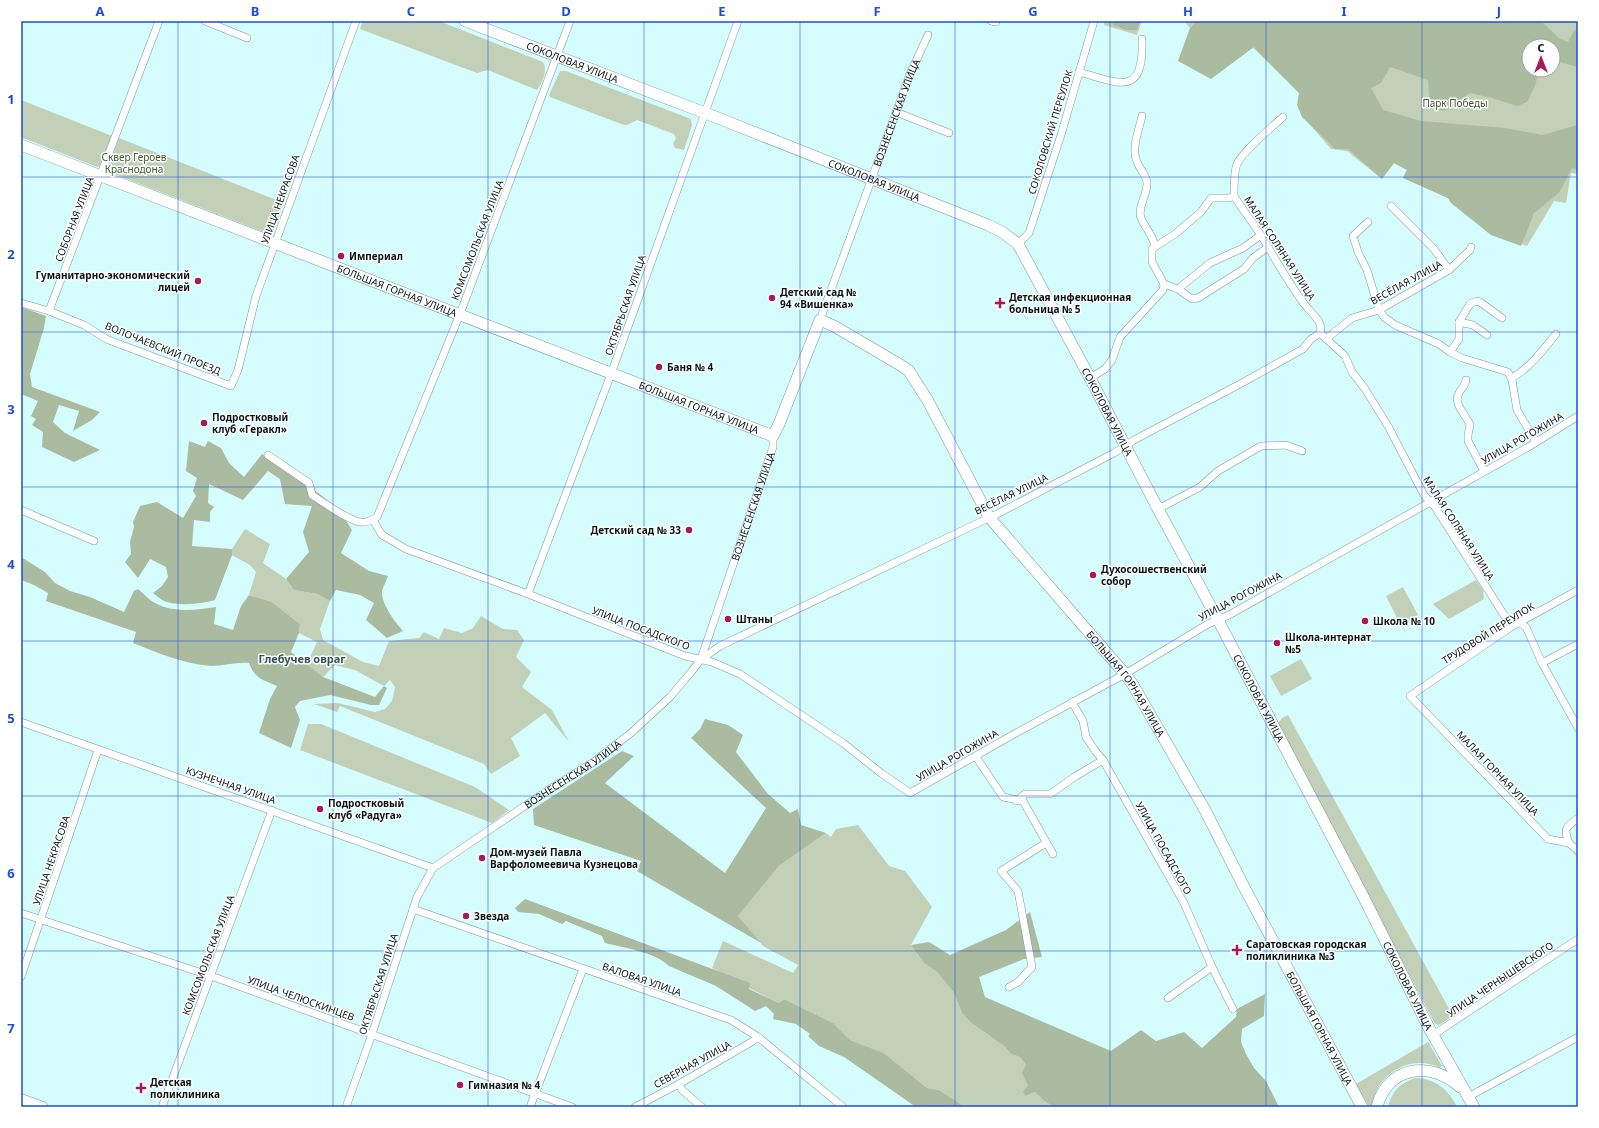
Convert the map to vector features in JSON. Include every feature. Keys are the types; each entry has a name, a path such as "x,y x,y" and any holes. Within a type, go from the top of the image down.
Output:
{"main road":[{"name":"СОКОЛОВАЯ УЛИЦА","path":"465,21 988,224 1018,244 1218,620 1433,1035 1471,1104"},
{"name":"БОЛЬШАЯ ГОРНАЯ УЛИЦА","path":"21,145 773,436"},
{"name":"БОЛЬШАЯ ГОРНАЯ УЛИЦА","path":"820,320 840,330 909,371 928,401 989,517 1133,685 1205,810 1362,1107"},
{"name":"ВОЗНЕСЕНСКАЯ УЛИЦА","path":"773,436 780,424 820,320"},
{"path":"1377,1107 1379,1099 1388,1085 1406,1072 1415,1070 1434,1071 1452,1080 1471,1104"},
{"path":"21,1099 43,1107"}],"street":[{"name":"СОБОРНАЯ УЛИЦА","path":"50,311 159,21"},
{"path":"204,21 247,38"},
{"name":"УЛИЦА НЕКРАСОВА","path":"230,386 238,370 256,296 274,242 356,21"},
{"name":"КОМСОМОЛЬСКАЯ УЛИЦА","path":"375,519 460,314 570,21"},
{"name":"ОКТЯБРЬСКАЯ УЛИЦА","path":"528,594 611,374 738,21"},
{"name":"СОКОЛОВСКИЙ ПЕРЕУЛОК","path":"1018,244 1029,233 1094,21"},
{"name":"ВОЗНЕСЕНСКАЯ УЛИЦА","path":"820,320 910,74 928,35"},
{"path":"1079,72 1118,83 1127,83 1139,73 1142,54 1142,39"},
{"path":"896,112 949,133"},
{"path":"1142,116 1134,155 1145,174 1147,184 1140,212 1141,218 1152,234 1155,246"},
{"path":"1268,247 1253,258 1244,269 1198,298 1192,299 1178,289 1164,284 1155,269 1151,257 1152,249 1155,246 1174,234 1201,212 1211,198 1229,198 1234,196 1236,168 1238,162 1257,141 1283,117"},
{"name":"МАЛАЯ СОЛЯНАЯ УЛИЦА","path":"1234,196 1261,235 1289,282 1320,323 1322,328 1320,333 1345,356 1352,372 1366,389 1388,426 1424,495 1430,501 1504,616 1512,622 1520,623 1526,627 1530,633 1542,663 1578,728"},
{"path":"1391,206 1434,248 1449,270"},
{"path":"1368,222 1353,236 1358,252 1367,270 1379,310 1384,317 1395,325 1439,344 1462,358 1508,372 1511,378 1516,410 1536,442"},
{"path":"1178,289 1210,263 1243,248 1261,235"},
{"name":"ВЕСЁЛАЯ УЛИЦА","path":"1326,339 1352,318 1379,310 1449,270 1470,250 1471,247"},
{"path":"1090,378 1105,369 1112,360 1114,350 1120,337 1163,290 1164,284"},
{"path":"1450,352 1459,339 1459,322 1470,304 1476,301 1480,302 1502,318"},
{"name":"ВОЛОЧАЕВСКИЙ ПРОЕЗД","path":"21,303 50,311 84,325 106,339 230,386"},
{"path":"1459,322 1473,325 1487,335"},
{"name":"ВЕСЁЛАЯ УЛИЦА","path":"701,659 720,646 989,517 1107,457 1134,440 1240,384 1303,348 1310,340 1320,333"},
{"path":"1511,378 1518,375 1545,348 1556,334"},
{"path":"1466,380 1457,400 1470,425 1468,441 1484,471"},
{"name":"УЛИЦА РОГОЖИНА","path":"910,793 1125,674 1208,624 1218,620 1536,442 1578,416"},
{"name":"ВОЗНЕСЕНСКАЯ УЛИЦА","path":"434,868 547,791 595,761 631,734 670,697 701,659 773,447 773,436"},
{"path":"1158,509 1200,487 1218,471 1262,446 1286,445 1302,451"},
{"path":"268,455 309,483 312,495 320,501 356,521 367,522 375,519"},
{"path":"21,510 94,541"},
{"name":"УЛИЦА ПОСАДСКОГО","path":"375,519 382,535 406,549 528,594 685,656 712,662 740,674 843,743 881,773 910,793"},
{"name":"ТРУДОВОЙ ПЕРЕУЛОК","path":"1410,696 1473,652 1578,590"},
{"path":"1542,663 1578,644"},
{"name":"МАЛАЯ ГОРНАЯ УЛИЦА","path":"1410,696 1548,839 1569,843"},
{"name":"УЛИЦА ПОСАДСКОГО","path":"1072,702 1083,721 1086,737 1103,760 1184,903 1212,967 1233,1008"},
{"name":"КУЗНЕЧНАЯ УЛИЦА","path":"21,722 434,868"},
{"name":"УЛИЦА НЕКРАСОВА","path":"21,977 98,750"},
{"path":"976,757 1003,797 1016,801 1023,801 1053,854"},
{"path":"1016,801 1025,794 1050,794 1103,760"},
{"name":"КОМСОМОЛЬСКАЯ УЛИЦА","path":"162,1107 272,810"},
{"path":"1578,818 1566,828 1565,833 1569,843 1578,851"},
{"path":"1009,987 1018,982 1032,967 1018,891 1001,871 1046,843"},
{"name":"ОКТЯБРЬСКАЯ УЛИЦА","path":"346,1107 372,1034 417,897 434,868"},
{"name":"ВАЛОВАЯ УЛИЦА","path":"413,909 731,1020 758,1037 843,1107"},
{"name":"УЛИЦА ЧЕЛЮСКИНЦЕВ","path":"21,913 211,976 572,1107"},
{"name":"УЛИЦА ЧЕРНЫШЕВСКОГО","path":"1433,1035 1578,939"},
{"path":"1168,998 1212,967"},
{"path":"530,1107 584,968"},
{"name":"СЕВЕРНАЯ УЛИЦА","path":"635,1107 680,1084 758,1037"},
{"path":"1471,1104 1578,1037"},
{"path":"680,1084 682,1090 702,1107"}],"green space":[{"path":"363,21 439,21 543,62 545,69 544,77 537,90 488,70 477,73 360,29"},
{"path":"1104,21 1142,21 1137,35 1104,25"},
{"path":"1113,21 1140,21 1137,30 1126,30 1113,25"},
{"name":"Парк Победы","path":"1184,21 1578,21 1578,174 1571,173 1566,203 1554,201 1527,246 1499,236 1451,203 1448,198 1403,178 1407,170 1394,163 1382,179 1347,151 1331,149 1307,121 1299,93 1239,34 1190,28"},
{"name":"Парк Победы","path":"1197,21 1541,21 1559,38 1521,38 1521,78 1537,78 1535,86 1527,102 1517,106 1470,93 1444,111 1430,108 1428,80 1390,67 1381,83 1371,88 1383,110 1421,121 1505,128 1542,135 1578,125 1578,170 1572,168 1559,193 1534,213 1521,246 1491,235 1451,203 1448,198 1403,178 1407,170 1394,163 1382,179 1348,149 1335,149 1302,117 1297,105 1299,93 1254,47 1211,79 1178,61 1190,28"},
{"name":"Парк Победы","path":"1578,28 1578,67 1561,62 1561,39 1568,42 1573,32"},
{"path":"560,71 566,71 691,119 692,125 684,150 675,148 673,144 676,138 674,134 637,120 624,125 550,97 549,95"},
{"name":"Сквер Героев Краснодона","path":"21,100 112,136 101,165 97,167 21,137"},
{"name":"Сквер Героев Краснодона","path":"119,138 284,203 274,231 269,234 109,172 108,168"},
{"path":"21,307 46,316 44,328 30,374 32,387 100,412 92,420 73,431 79,411 59,405 53,422 65,433 100,450 74,462 42,447 43,432 32,425 36,419 31,416 38,401 21,394"},
{"path":"189,441 205,447 208,441 221,448 229,463 244,477 262,454 323,497 344,518 352,530 341,553 369,571 388,576 382,591 382,596 386,607 403,631 387,638 366,620 374,603 360,595 336,590 330,601 317,594 294,590 286,579 309,552 303,532 312,506 285,504 280,479 268,471 243,500 209,484 208,503 214,507 210,512 210,522 194,520 192,546 232,549 232,555 215,600 204,603 178,604 165,601 153,593 162,586 168,577 166,567 150,559 138,578 125,562 131,554 130,542 134,527 133,522 140,506 157,502 183,518 196,496 193,491 197,478 186,471"},
{"path":"245,529 270,544 263,563 286,579 294,590 317,594 330,601 320,629 323,640 363,662 379,666 389,641 419,638 424,632 439,639 444,628 462,633 473,628 481,616 503,629 517,630 524,640 516,657 531,672 522,687 552,710 569,742 545,713 511,738 520,756 491,774 484,764 340,706 337,712 314,704 338,703 375,712 385,709 392,701 395,687 390,680 384,686 355,670 335,665 323,677 292,661 307,664 317,642 299,633 300,624 272,602 249,595 256,572 250,565 232,555 232,549"},
{"path":"21,557 45,572 55,583 70,591 90,597 124,612 134,591 138,589 153,602 169,608 193,610 216,607 214,624 233,630 241,606 249,595 272,602 300,624 299,633 291,652 323,677 375,697 384,686 387,688 379,705 371,705 330,695 300,701 295,707 300,720 291,748 259,733 270,699 277,686 257,676 249,663 216,666 201,665 171,658 133,643 136,632 46,601 48,593 21,580"},
{"path":"1476,580 1483,590 1484,599 1449,619 1433,604"},
{"path":"1403,587 1418,615 1400,624 1386,596"},
{"path":"1301,659 1312,679 1281,696 1270,676"},
{"path":"1288,715 1453,1016 1439,1025 1435,1024 1278,724 1282,718"},
{"path":"705,719 728,725 743,735 736,752 768,794 790,813 798,809 801,825 826,833 779,866 738,916 761,943 637,871 641,861 534,825 533,809 622,751 634,756 605,783 725,873 766,808 691,738 700,729"},
{"path":"308,724 321,724 475,787 509,810 492,823 300,750"},
{"path":"858,825 889,866 905,871 932,907 911,945 924,963 937,972 954,993 962,1013 970,1022 1004,1046 1011,1054 1020,1057 1026,1065 1028,1085 1026,1096 1035,1092 1044,1101 1054,1107 965,1107 939,1090 927,1088 884,1053 850,1040 833,1023 784,999 779,1003 712,968 723,941 793,973 798,965 763,946 738,916 779,866 826,833 831,837 836,829"},
{"path":"525,899 750,983 749,989 779,1003 784,999 833,1023 850,1040 884,1053 927,1088 939,1090 965,1107 916,1107 844,1057 819,1046 808,1036 810,1034 796,1024 773,1019 774,1014 766,1006 755,1011 716,986 669,966 656,957 639,951 605,943 602,936 566,921 562,924 539,914 518,912 515,908"},
{"path":"1030,912 1042,957 1024,959 979,977 985,997 1111,1051 1141,1030 1156,1041 1184,1032 1202,1048 1236,1017 1237,1009 1265,994 1264,1016 1242,1029 1241,1042 1254,1068 1266,1081 1279,1107 1054,1107 1044,1101 1035,1092 1026,1096 1023,1092 1028,1085 1022,1073 1026,1065 1020,1057 1011,1054 1004,1046 970,1022 962,1013 954,993 937,972 924,963 911,945 929,942 950,955 1006,930"},
{"path":"1428,1042 1442,1066 1440,1068 1429,1064 1418,1063 1397,1069 1380,1084 1375,1094 1373,1105 1369,1107 1356,1084"},
{"path":"1415,1078 1429,1080 1440,1086 1450,1095 1457,1107 1388,1107 1397,1088 1405,1082"}],"place":[{"name":"Империал","path":"341,256"},
{"name":"Гуманитарно-экономический лицей","path":"198,281"},
{"name":"Детский сад № 94 «Вишенка»","path":"772,298"},
{"name":"Детская инфекционная больница № 5","path":"1000,303"},
{"name":"Баня № 4","path":"659,367"},
{"name":"Подростковый клуб «Геракл»","path":"204,423"},
{"name":"Детский сад № 33","path":"689,530"},
{"name":"Духосошественский собор","path":"1093,575"},
{"name":"Штаны","path":"728,619"},
{"name":"Школа № 10","path":"1365,621"},
{"name":"Школа-интернат №5","path":"1277,643"},
{"name":"Подростковый клуб «Радуга»","path":"320,809"},
{"name":"Дом-музей Павла Варфоломеевича Кузнецова","path":"482,858"},
{"name":"Звезда","path":"466,916"},
{"name":"Саратовская городская поликлиника №3","path":"1237,950"},
{"name":"Гимназия № 4","path":"460,1085"},
{"name":"Детская поликлиника","path":"141,1088"}],"district":[{"name":"Глебучев овраг","path":"302,658"}]}
